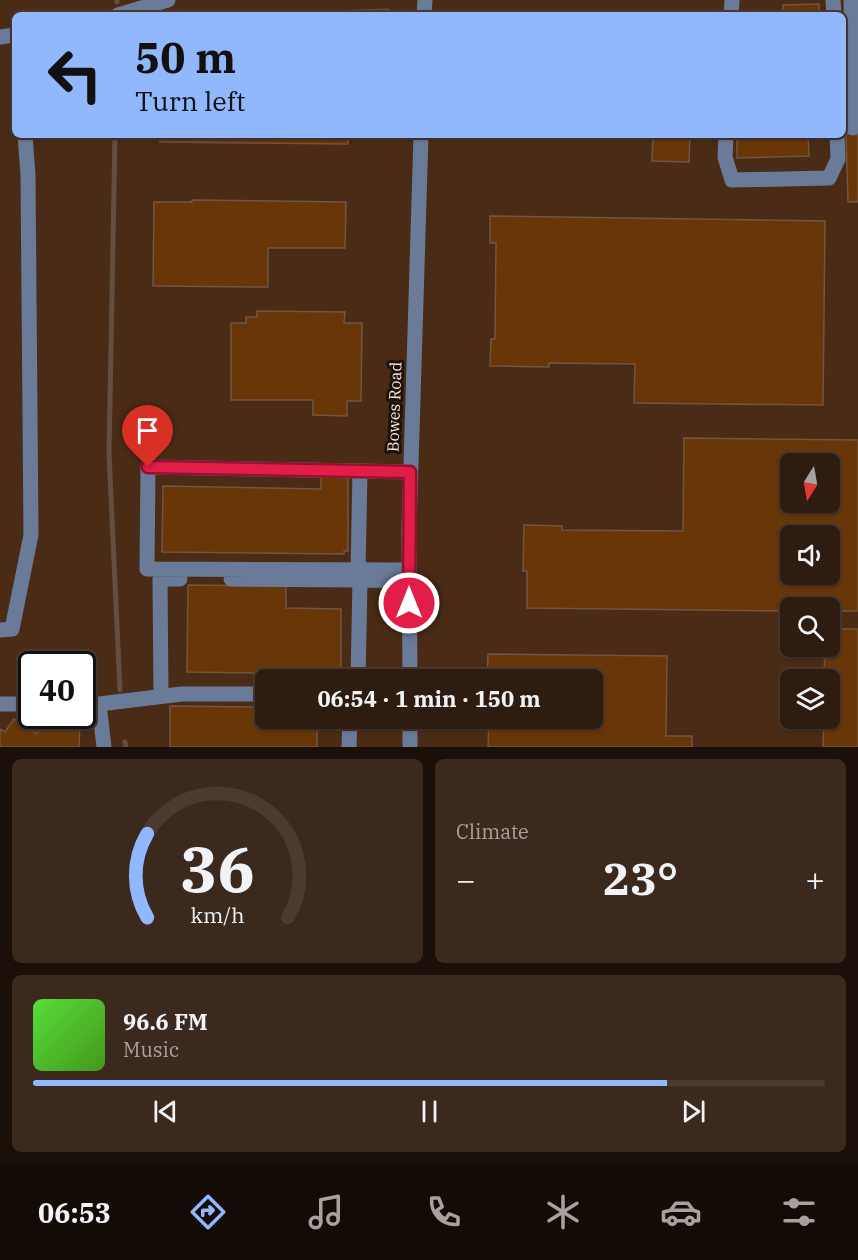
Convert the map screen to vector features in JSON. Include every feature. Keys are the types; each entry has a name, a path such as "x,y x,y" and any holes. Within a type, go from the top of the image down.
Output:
{"street":[{"path":"128,12 168,0"},
{"path":"851,0 853,128"},
{"path":"0,630 12,629 31,535 28,175 25,138"},
{"name":"Bowes Road","path":"410,669 410,472 420,138"},
{"path":"726,138 725,157 732,180 828,178 838,159 837,138"},
{"path":"359,575 147,569 148,467 410,472"},
{"path":"358,669 360,471"},
{"path":"161,696 160,579 409,575"},
{"path":"104,747 99,704 182,694 255,694"},
{"path":"0,704 18,704"},
{"path":"349,747 350,729"},
{"path":"410,729 410,747"}],"shaded area":[{"path":"0,0 858,0 858,747 0,747"}],"building":[{"path":"819,4 819,12 783,12 783,5"},
{"path":"846,134 858,134 858,202 848,202"},
{"path":"160,138 348,138 348,144 160,142"},
{"path":"653,138 690,138 689,162 652,161"},
{"path":"808,138 809,156 737,158 737,139"},
{"path":"192,200 346,202 345,248 268,248 268,287 153,286 154,202 192,202"},
{"path":"490,216 825,221 823,405 634,403 635,364 549,363 549,367 490,366 491,339 495,339 496,243 490,243"},
{"path":"257,311 345,312 344,323 362,323 361,401 347,401 347,416 313,415 313,400 231,400 231,323 246,323 246,317 257,317"},
{"path":"684,438 858,440 858,611 840,611 840,597 780,597 780,611 527,608 527,571 523,571 524,525 562,526 562,530 683,531"},
{"path":"321,473 348,476 348,551 344,551 344,554 162,552 163,486 321,489"},
{"path":"188,585 286,586 286,608 341,609 341,669 255,669 255,673 187,672"},
{"path":"840,629 858,629 858,747 823,747 824,729 840,729 840,669 824,669 825,657 840,657"},
{"path":"488,654 667,656 666,736 692,736 692,747 488,747 489,729 603,729 603,669 487,669"},
{"path":"170,706 255,707 255,729 317,729 317,747 170,747"},
{"path":"14,719 18,722 18,729 29,729 37,734 40,729 80,729 79,747 0,747 0,729 5,732"}],"waterway":[{"path":"358,12 388,11"},
{"path":"115,138 109,454 120,690"},
{"path":"125,742 126,747"}],"route":[{"path":"148,467 410,472 409,603"}]}
